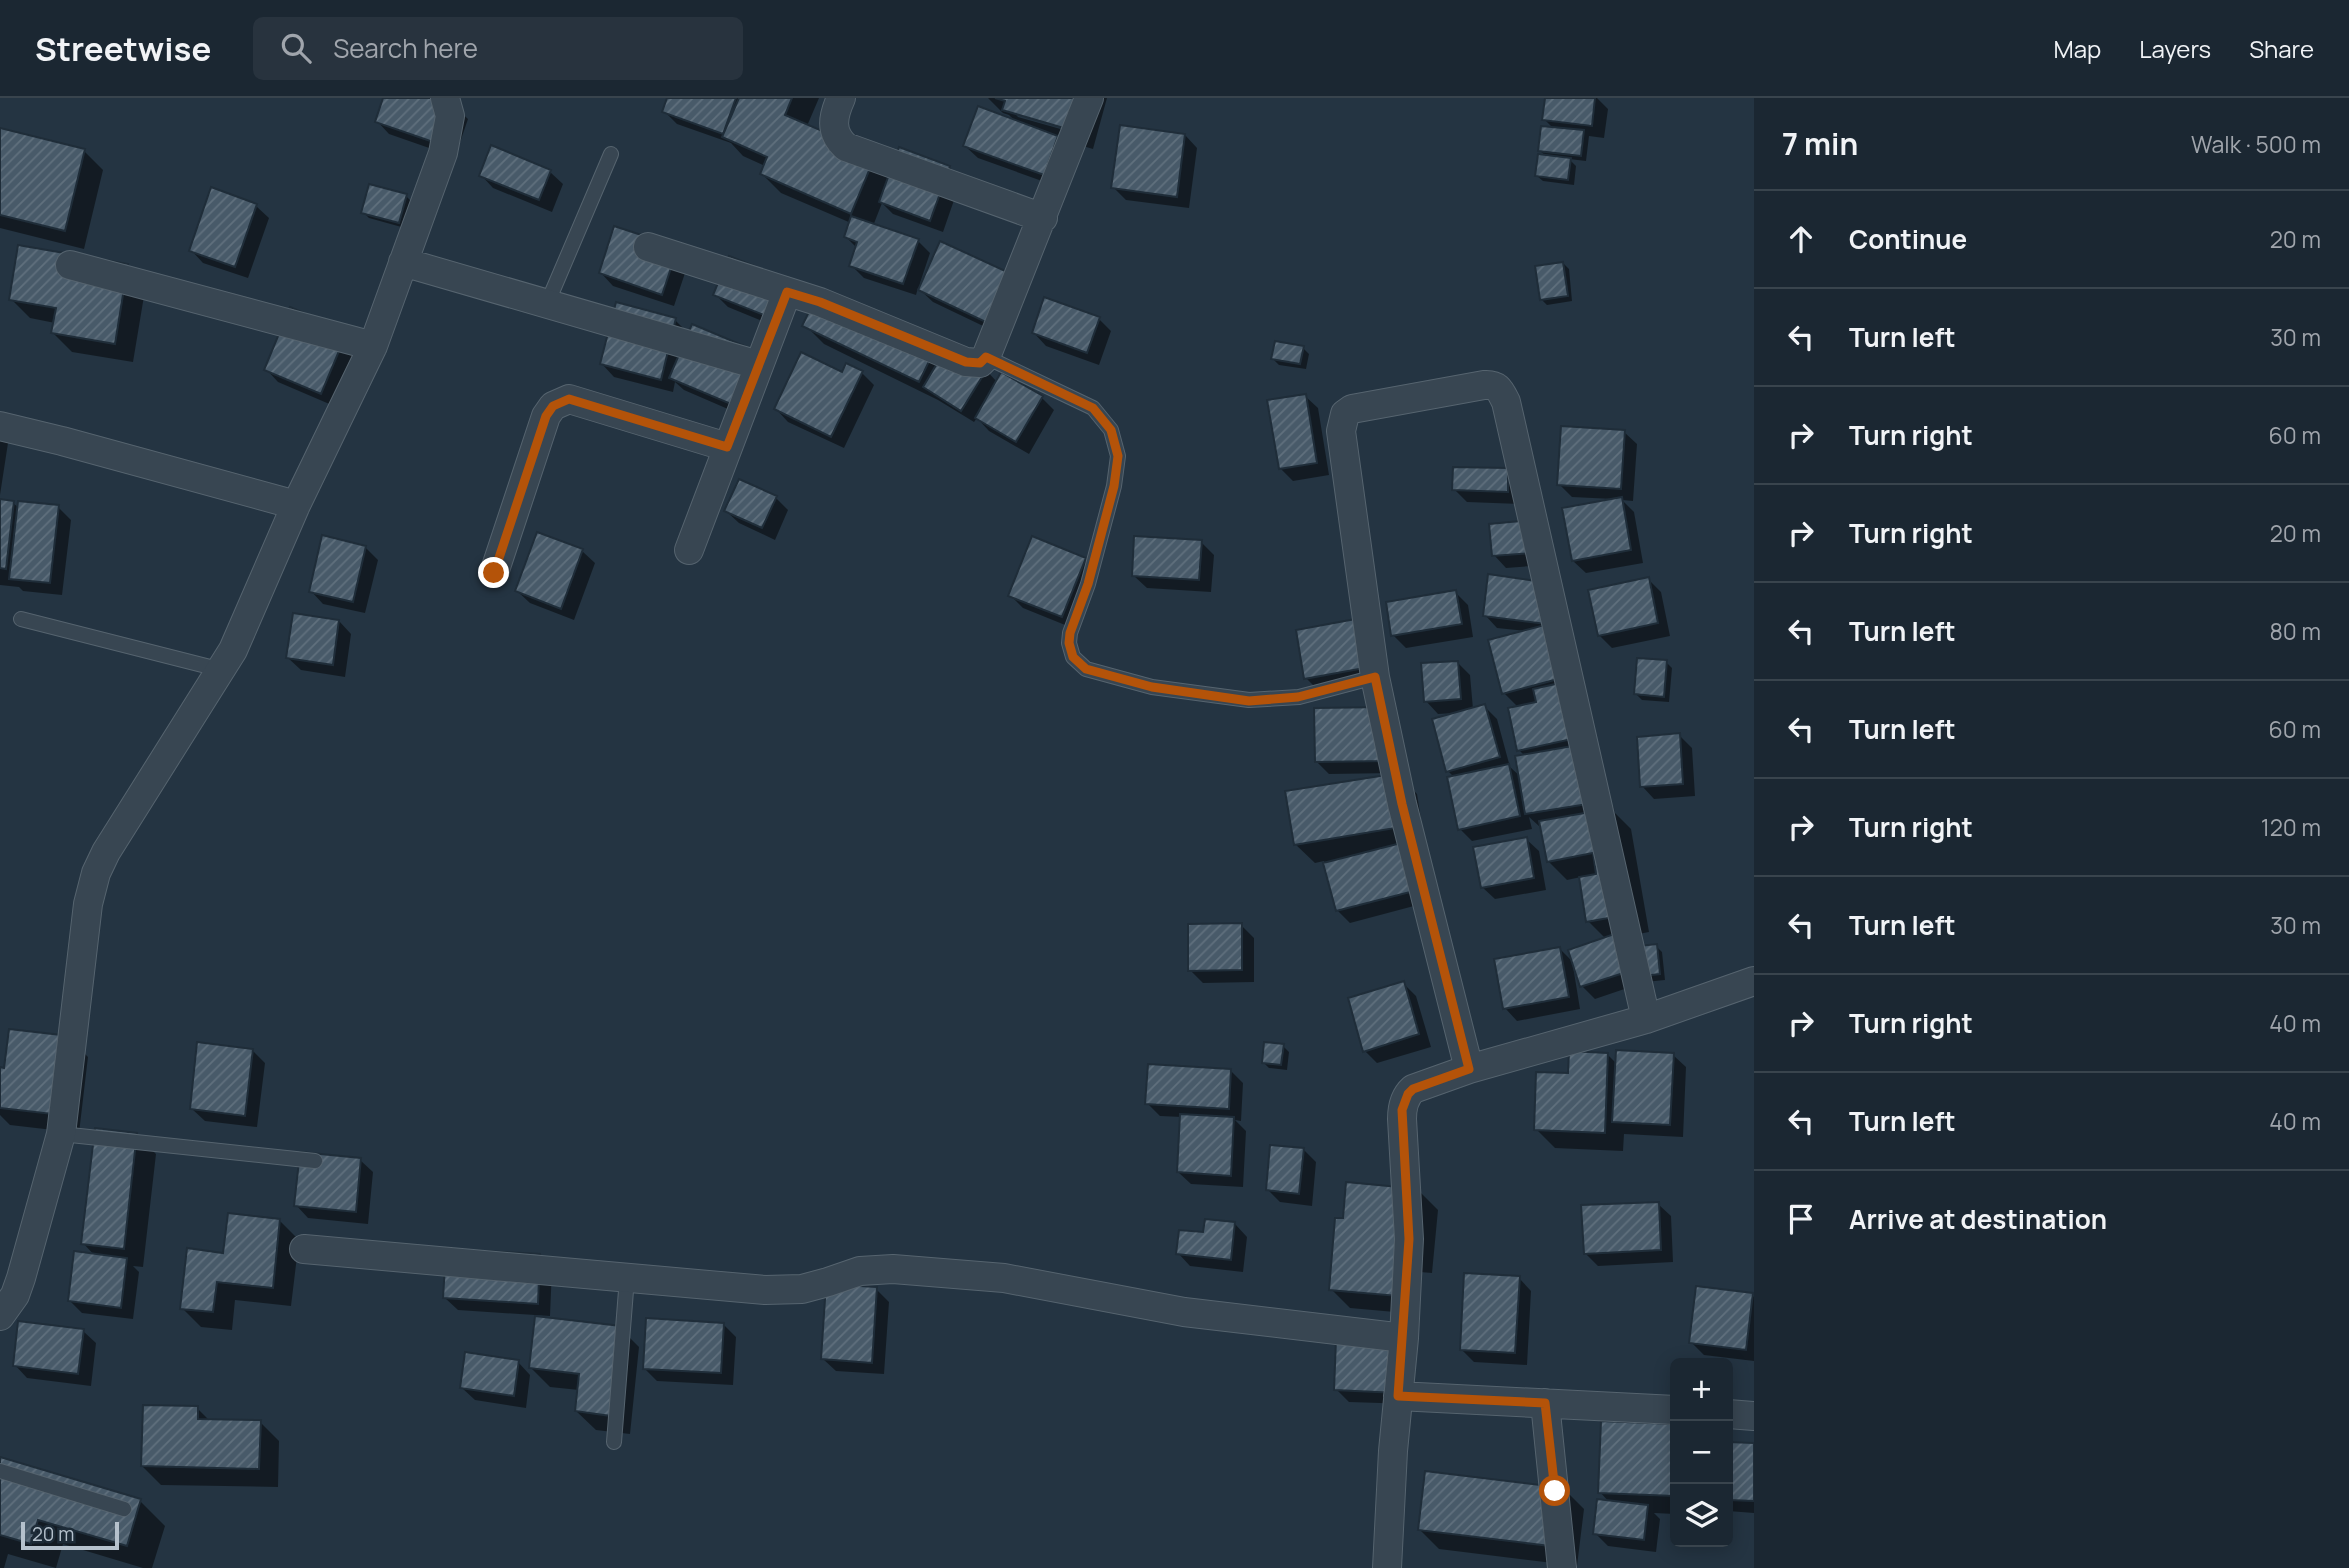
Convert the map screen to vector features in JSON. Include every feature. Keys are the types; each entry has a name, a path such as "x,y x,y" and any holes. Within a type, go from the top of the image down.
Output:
{"street":[{"path":"0,1317 15,1295 22,1278 61,1134 88,904 96,873 106,852 233,650 296,505 373,346 446,142 450,116 446,98"},
{"path":"841,98 835,112 833,128 846,147 1043,218"},
{"path":"648,247 820,302 966,362 980,363 986,357 1089,98"},
{"path":"403,262 758,365"},
{"path":"70,265 373,346"},
{"path":"690,550 787,292"},
{"path":"1469,1069 1402,804 1375,677 1341,432 1342,420 1352,409 1484,385 1499,388 1506,402 1646,1019"},
{"path":"494,573 546,416 558,402 569,399 727,447"},
{"path":"0,426 296,505"},
{"path":"1387,1568 1409,1239 1402,1119 1404,1102 1413,1089 1469,1069 1646,1019 1754,981"},
{"path":"304,1249 765,1290 802,1289 867,1270 907,1270 1004,1278 1184,1312 1404,1338"},
{"path":"1398,1396 1670,1410"},
{"path":"1545,1403 1562,1568"},
{"path":"1733,1414 1754,1416"}],"lane":[{"path":"547,304 611,154"},
{"path":"986,357 1093,408 1111,430 1118,456 1114,486 1088,584 1070,633 1069,643 1073,657 1086,669 1152,687 1249,701 1298,697 1375,677"},
{"path":"21,620 222,670"},
{"path":"61,1134 315,1161"},
{"path":"614,1442 627,1278"},
{"path":"0,1471 124,1509"}],"building":[{"path":"383,98 436,98 442,145 375,122"},
{"path":"667,98 736,98 723,134 662,112"},
{"path":"739,98 792,98 785,115 876,154 851,214 760,174 767,157 722,137"},
{"path":"995,98 1083,98 1074,131 1002,110 1005,101"},
{"path":"1545,98 1595,98 1592,126 1542,120"},
{"path":"978,106 1058,136 1044,175 963,146"},
{"path":"1120,125 1185,134 1177,197 1111,188"},
{"path":"1541,126 1584,130 1581,156 1538,151"},
{"path":"0,128 85,149 65,231 0,215"},
{"path":"491,145 551,170 539,200 479,176"},
{"path":"899,147 950,166 930,221 879,202"},
{"path":"1538,154 1571,158 1568,180 1535,176"},
{"path":"369,184 407,194 399,223 361,213"},
{"path":"211,187 257,204 235,267 189,251"},
{"path":"851,216 919,239 903,284 849,266 857,242 844,237"},
{"path":"614,226 678,247 662,295 599,273"},
{"path":"940,241 1014,275 992,325 918,290"},
{"path":"18,245 128,264 115,344 51,333 56,308 9,300"},
{"path":"729,256 780,276 764,315 713,295"},
{"path":"1563,262 1568,296 1540,300 1535,266"},
{"path":"820,289 937,345 919,382 802,326"},
{"path":"1044,297 1100,317 1087,353 1032,333"},
{"path":"616,302 676,318 661,380 600,364"},
{"path":"290,307 347,332 321,394 264,370"},
{"path":"692,324 761,353 738,407 669,378"},
{"path":"1275,341 1304,346 1300,364 1271,359"},
{"path":"948,345 987,369 961,411 923,387"},
{"path":"801,352 842,372 846,363 863,371 831,437 774,409"},
{"path":"1001,372 1043,396 1016,442 975,418"},
{"path":"1306,394 1317,463 1279,469 1267,400"},
{"path":"1561,426 1625,430 1621,489 1557,485"},
{"path":"1453,467 1508,468 1508,492 1452,490"},
{"path":"739,479 777,496 762,528 724,511"},
{"path":"1622,497 1631,550 1572,561 1562,508"},
{"path":"0,499 14,501 6,569 0,568"},
{"path":"18,501 59,505 50,583 9,579"},
{"path":"1530,520 1533,553 1492,556 1489,524"},
{"path":"537,532 583,549 561,609 515,591"},
{"path":"322,535 366,546 353,602 309,592"},
{"path":"1032,536 1086,558 1062,617 1008,596"},
{"path":"1134,536 1202,540 1199,580 1132,576"},
{"path":"1488,574 1551,583 1546,624 1483,616"},
{"path":"1649,577 1658,623 1598,636 1588,590"},
{"path":"1456,590 1462,624 1391,636 1386,602"},
{"path":"293,613 339,620 333,665 286,658"},
{"path":"1361,618 1370,667 1304,679 1296,630"},
{"path":"1560,621 1573,675 1502,694 1488,640"},
{"path":"1637,658 1667,660 1664,697 1634,694"},
{"path":"1458,661 1461,699 1424,702 1421,663"},
{"path":"1560,683 1572,739 1517,751 1508,708 1536,702 1533,689"},
{"path":"1485,704 1500,757 1446,772 1432,719"},
{"path":"1386,707 1387,761 1315,762 1314,708"},
{"path":"1680,733 1683,784 1640,787 1637,737"},
{"path":"1584,744 1594,803 1525,814 1515,756"},
{"path":"1509,764 1520,816 1458,830 1447,777"},
{"path":"1399,773 1407,826 1294,845 1285,791"},
{"path":"1613,808 1631,914 1586,922 1579,877 1596,874 1593,853 1547,862 1539,821"},
{"path":"1527,837 1534,878 1481,888 1473,847"},
{"path":"1405,842 1418,890 1336,911 1323,863"},
{"path":"1242,923 1242,970 1188,971 1188,924"},
{"path":"1620,932 1633,970 1580,987 1568,950"},
{"path":"1657,944 1660,974 1634,977 1630,947"},
{"path":"1560,947 1569,997 1503,1009 1494,959"},
{"path":"1404,981 1419,1034 1363,1052 1348,998"},
{"path":"9,1029 70,1036 61,1115 0,1108 0,1067 4,1068"},
{"path":"197,1042 253,1049 245,1116 190,1109"},
{"path":"1264,1042 1284,1044 1281,1065 1262,1063"},
{"path":"1616,1050 1674,1053 1670,1125 1612,1122"},
{"path":"1569,1051 1608,1053 1605,1133 1534,1130 1536,1072 1568,1073"},
{"path":"1148,1064 1231,1069 1229,1109 1145,1104"},
{"path":"1180,1114 1234,1117 1231,1176 1177,1172"},
{"path":"95,1128 137,1133 124,1249 81,1244"},
{"path":"1270,1145 1304,1148 1299,1194 1266,1190"},
{"path":"300,1152 361,1158 356,1212 294,1206"},
{"path":"1346,1182 1420,1189 1398,1296 1329,1290 1335,1218 1343,1218"},
{"path":"1659,1202 1661,1250 1584,1254 1581,1205"},
{"path":"228,1213 280,1219 273,1288 217,1282 213,1312 180,1309 187,1248 223,1253"},
{"path":"1205,1219 1235,1222 1231,1260 1176,1254 1179,1230 1203,1232"},
{"path":"446,1249 540,1254 538,1304 443,1298"},
{"path":"74,1251 127,1258 121,1308 68,1301"},
{"path":"1464,1273 1520,1276 1515,1353 1460,1350"},
{"path":"826,1284 877,1287 872,1363 821,1359"},
{"path":"1696,1286 1753,1293 1746,1350 1689,1343"},
{"path":"535,1316 621,1326 611,1416 575,1411 579,1374 529,1368"},
{"path":"646,1318 724,1323 721,1373 643,1369"},
{"path":"18,1321 84,1329 78,1374 13,1366"},
{"path":"1336,1339 1400,1342 1398,1393 1334,1390"},
{"path":"465,1352 519,1360 514,1396 460,1388"},
{"path":"143,1405 198,1406 198,1419 261,1420 259,1469 141,1466"},
{"path":"1601,1421 1670,1424 1670,1496 1598,1493"},
{"path":"1733,1442 1754,1443 1754,1501 1733,1500"},
{"path":"0,1457 141,1499 127,1546 38,1520 31,1544 0,1535"},
{"path":"1425,1471 1565,1488 1558,1547 1418,1530"},
{"path":"1597,1499 1648,1505 1644,1540 1593,1534"}],"route":[{"path":"494,573 546,416 553,406 569,399 727,447 787,292 820,302 966,362 980,363 986,357 1093,408 1111,430 1118,456 1114,486 1088,584 1070,633 1069,643 1073,657 1086,669 1152,687 1249,701 1298,697 1375,677 1402,804 1469,1069 1413,1089 1408,1094 1402,1110 1409,1239 1398,1396 1545,1403 1555,1491"}]}
